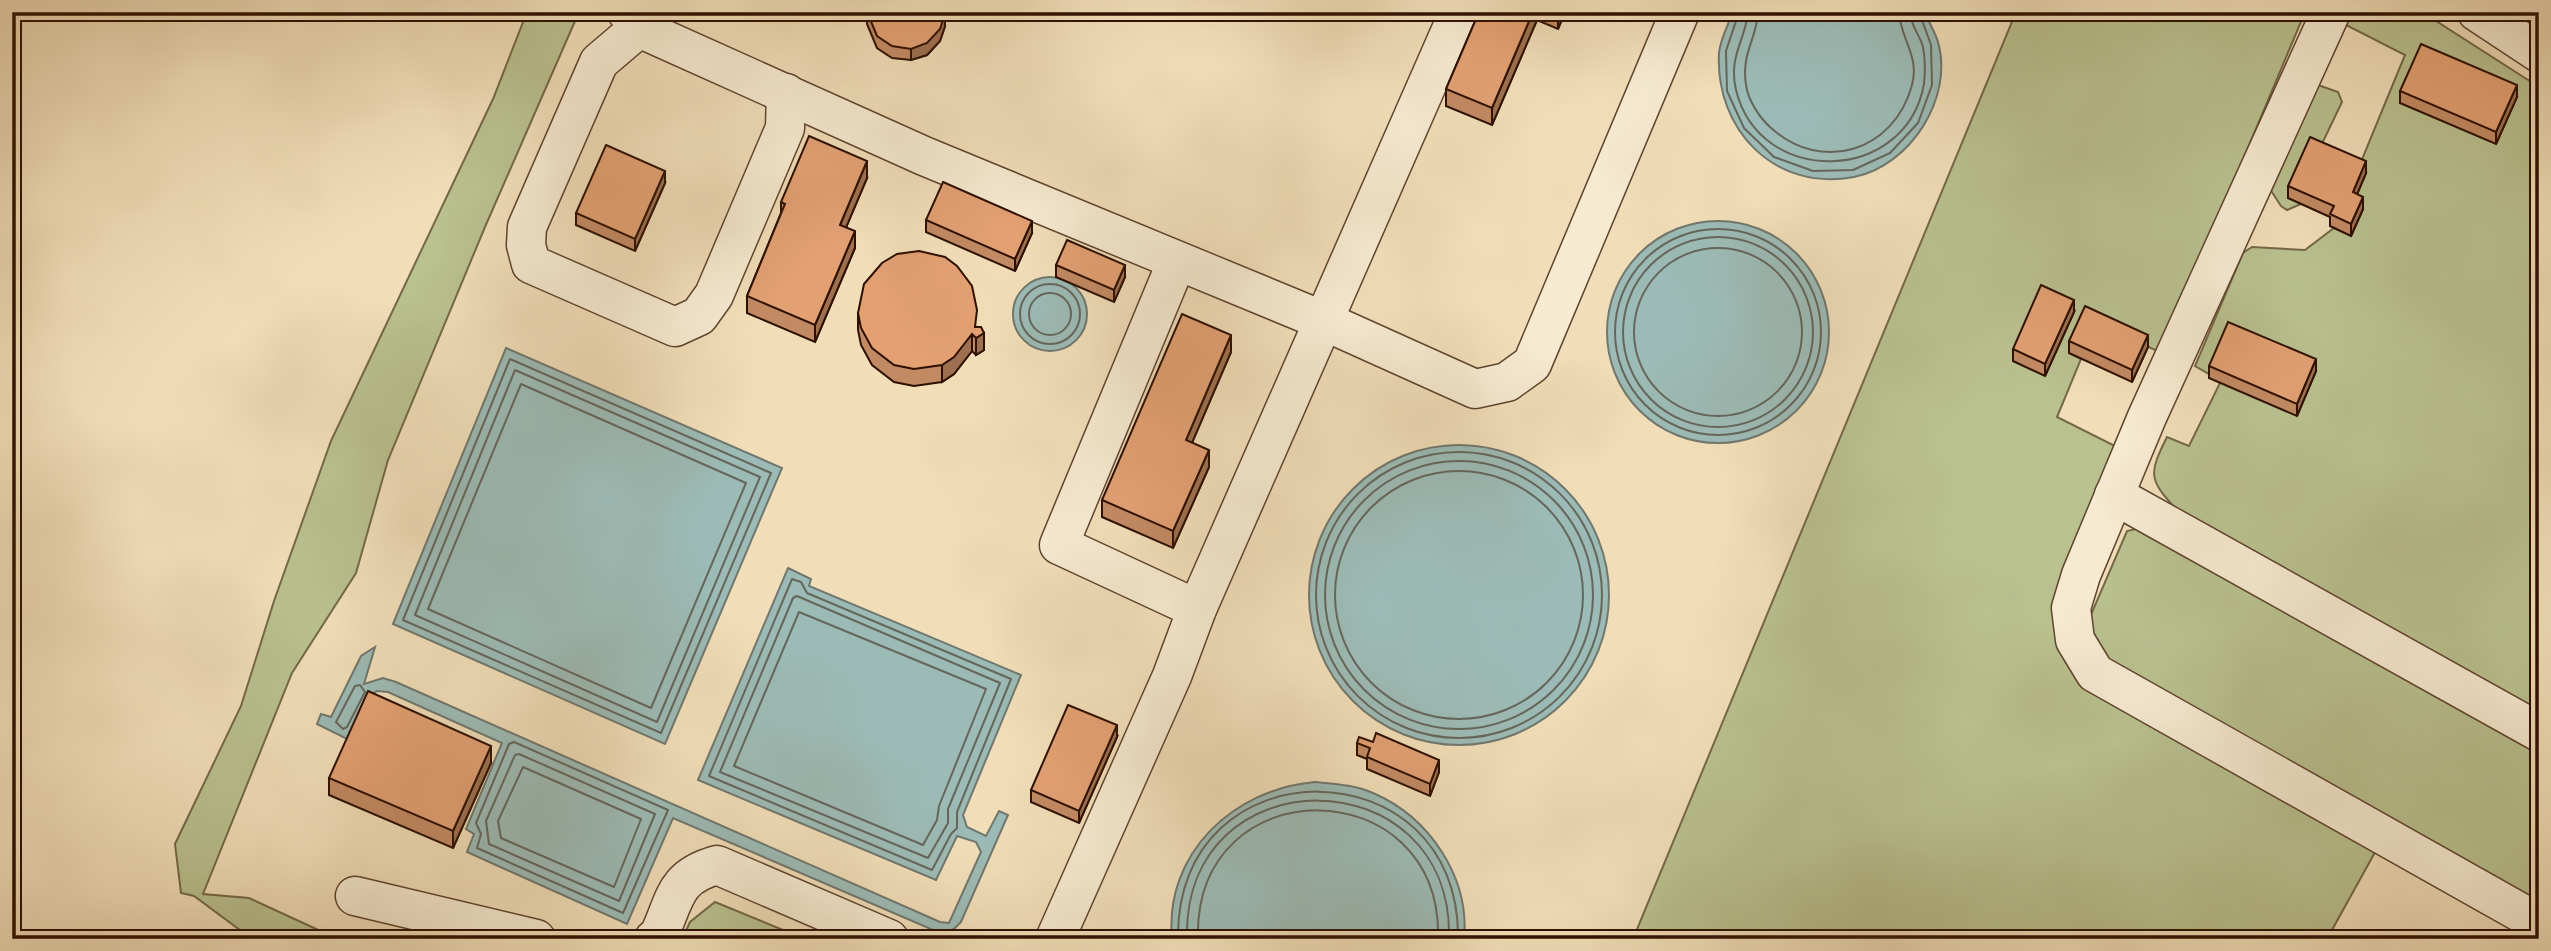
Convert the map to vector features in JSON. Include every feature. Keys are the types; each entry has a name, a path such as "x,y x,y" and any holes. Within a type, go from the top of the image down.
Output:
{"street":[{"path":"1055,939 1172,676 1197,609 1458,12"},
{"path":"786,93 785,128 714,295 699,316 675,327 531,264 526,245 527,227 599,62 633,20 924,156 1324,321 1475,389 1507,383 1532,364 1680,12"},
{"path":"2332,12 2114,495 2081,575 2071,608 2075,640 2095,673 2539,923"},
{"path":"2477,12 2539,53"},
{"path":"1177,261 1059,545 1197,609"},
{"path":"2114,495 2539,732"},
{"path":"654,939 659,935 681,884 695,872 717,865 889,939"},
{"path":"355,896 536,939"}],"green space":[{"path":"527,12 579,12 485,227 388,460 356,573 292,673 203,894 249,898 338,939 252,939 194,896 181,893 175,844 241,706 274,601 331,441 493,99"},
{"path":"2016,12 2305,12 2162,353 2085,319 2070,353 2081,359 2057,417 2119,448 2064,628 2379,845 2327,939 1633,939"},
{"path":"2343,12 2422,12 2539,87 2539,719 2176,509 2156,483 2154,475 2157,459 2167,437 2189,446 2221,381 2195,366 2243,253 2252,247 2305,250 2334,228 2351,236 2363,209 2353,204 2358,169 2405,55 2342,23"},
{"path":"2318,85 2338,92 2342,102 2318,152 2301,204 2287,210 2281,206 2270,189"},
{"path":"2144,527 2539,746 2539,908 2118,675 2091,635 2090,617 2127,531"},
{"path":"715,902 805,939 682,939 690,922"}],"water":[{"path":"1733,12 1924,12 1937,38 1941,63 1940,85 1923,126 1893,159 1854,177 1825,179 1799,175 1775,164 1755,149 1739,130 1727,107 1720,81 1719,53"},
{"path":"1718,221 1760,230 1779,240 1796,254 1810,271 1820,290 1829,332 1820,374 1810,393 1796,410 1779,424 1760,434 1718,443 1676,434 1657,424 1640,410 1626,393 1616,374 1607,332 1616,290 1626,271 1640,254 1657,240 1676,230"},
{"path":"1050,277 1064,280 1076,288 1084,300 1087,314 1084,328 1076,340 1064,348 1050,351 1036,348 1024,340 1016,328 1013,314 1016,300 1024,288 1036,280"},
{"path":"506,348 782,468 665,744 393,624"},
{"path":"1459,445 1488,448 1516,457 1542,470 1565,489 1584,512 1597,538 1606,566 1609,595 1606,624 1597,652 1584,678 1565,701 1542,720 1516,733 1488,742 1459,745 1430,742 1402,733 1376,720 1353,701 1334,678 1321,652 1312,624 1309,595 1312,566 1321,538 1334,512 1353,489 1376,470 1402,457 1430,448"},
{"path":"788,568 811,579 809,586 1021,675 963,815 967,827 986,836 999,811 1008,815 961,922 954,929 940,933 673,818 627,924 467,852 474,834 466,829 502,743 388,692 377,691 371,695 349,740 317,724 321,714 331,717 361,656 375,647 364,684 383,678 396,682 940,922 949,923 981,852 976,842 957,836 936,880 698,780"},
{"path":"1315,782 1373,793 1412,817 1428,833 1453,872 1464,916 1464,939 1172,939 1173,908 1180,879 1192,853 1210,831 1232,812 1257,797 1285,787"}],"building":[{"path":"867,12 945,14 940,29 927,43 911,49 892,46 877,36"},
{"path":"1479,12 1533,12 1492,108 1446,89"},
{"path":"2421,44 2517,85 2496,132 2400,91"},
{"path":"809,136 867,161 840,225 855,231 815,325 747,296 785,204 781,202"},
{"path":"2310,137 2366,161 2353,192 2363,197 2351,224 2330,214 2334,206 2288,186"},
{"path":"606,145 665,171 635,239 576,213"},
{"path":"943,182 1032,221 1015,259 926,220"},
{"path":"1067,240 1125,265 1114,290 1056,265"},
{"path":"919,251 945,257 957,266 972,286 977,310 975,327 981,327 984,333 976,338 972,334 954,357 942,365 914,369 894,365 872,348 861,328 858,313 864,284 882,263 897,254"},
{"path":"2041,285 2074,300 2045,364 2013,349"},
{"path":"2085,306 2148,335 2132,370 2069,341"},
{"path":"1182,314 1231,335 1186,440 1209,450 1173,531 1102,500"},
{"path":"2228,322 2316,359 2297,404 2209,366"},
{"path":"368,691 491,746 453,831 329,778"},
{"path":"1068,705 1117,725 1079,811 1031,790"},
{"path":"1376,733 1439,760 1430,784 1367,757 1370,748 1357,743 1359,737 1373,742"}]}
